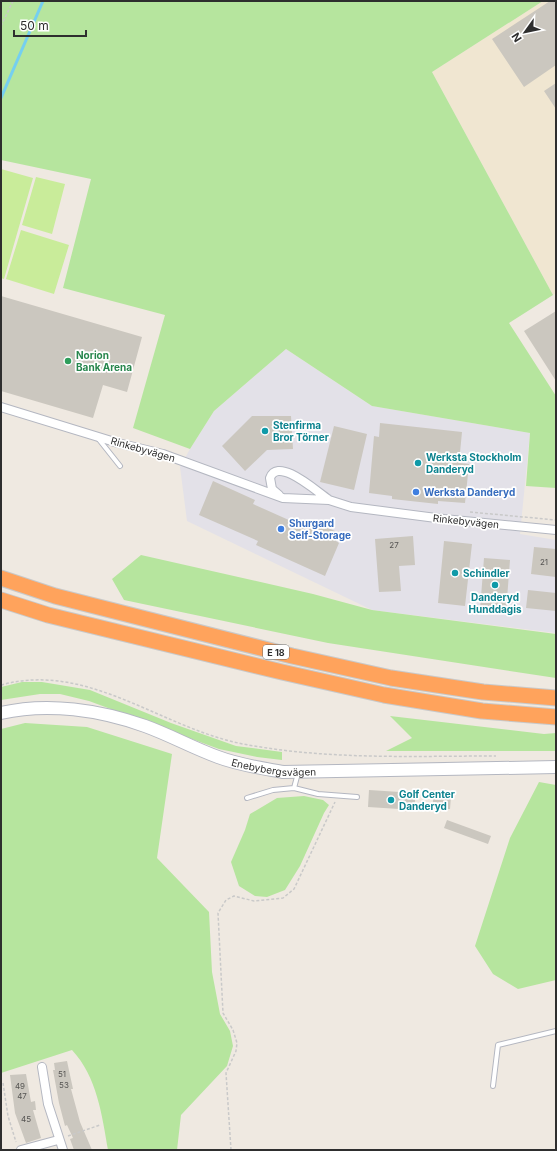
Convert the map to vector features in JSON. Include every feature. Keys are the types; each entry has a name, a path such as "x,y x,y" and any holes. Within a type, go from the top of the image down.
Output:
{"highway":[{"name":"E 18","path":"1,578 62,598 292,656 391,678 483,692 556,698"},
{"name":"E 18","path":"1,600 56,617 384,695 482,711 556,716"}],"main road":[{"name":"Enebybergsvägen","path":"1,713 14,710 48,708 89,712 144,726 218,757 251,767 298,772 556,767"}],"street":[{"name":"Rinkebyvägen","path":"1,407 95,436 163,454 283,498 329,500"},
{"name":"Rinkebyvägen","path":"283,498 272,489 270,483 271,475 281,469 289,472 329,500 351,508 556,530"},
{"path":"42,1067 48,1104 58,1140 63,1150"},
{"path":"19,1147 58,1140"}],"lane":[{"path":"95,436 120,466"},
{"path":"294,788 298,772"},
{"path":"247,798 273,790 294,788 318,794 357,797"},
{"path":"493,1086 498,1045 556,1031"}],"path":[{"path":"1,26 13,1"},
{"path":"1,685 20,680 53,680 95,688 202,732 242,744 328,755 503,756"},
{"path":"232,1150 226,1073 236,1051 237,1043 233,1030 223,1013 218,913 226,900 234,896 254,901 283,898 294,889 339,795"},
{"path":"2,1083 8,1116 19,1147"},
{"path":"58,1140 100,1125"}],"shaded area":[{"path":"543,1 556,1 556,293 553,295 432,72"},
{"path":"286,349 372,406 530,433 520,534 556,540 556,633 372,610 187,521 180,467 190,449 214,411"}],"green space":[{"path":"1,1 543,1 432,72 553,295 509,323 556,396 556,488 526,486 530,433 372,406 286,349 214,411 190,449 133,428 165,315 63,288 91,179 1,160"},
{"path":"1,169 33,178 4,279 1,278"},
{"path":"36,177 65,184 52,234 22,225"},
{"path":"21,230 69,245 54,294 6,279"},
{"path":"141,555 313,594 372,610 556,634 556,678 328,643 124,600 112,579"},
{"path":"22,682 42,682 90,690 171,723 236,746 282,752 282,760 257,757 219,749 89,701 60,694 40,694 1,700 1,687"},
{"path":"390,716 544,734 556,733 556,751 386,751 412,738"},
{"path":"25,723 87,727 172,754 157,858 209,912 212,972 220,1014 230,1031 233,1046 227,1066 181,1115 177,1150 108,1150 101,1110 93,1084 87,1072 72,1050 1,1073 1,729"},
{"path":"539,782 556,785 556,980 518,989 493,974 475,946 510,838"},
{"path":"304,796 323,800 329,805 300,866 285,890 267,897 255,896 239,886 231,862 245,830 250,814 277,798"}],"building":[{"path":"550,1 556,1 556,65 524,87 492,39"},
{"path":"556,83 556,109 544,91"},
{"name":"Norion Bank Arena","path":"1,296 142,337 127,392 103,385 93,418 1,391"},
{"path":"556,311 556,381 524,331"},
{"name":"Stenfirma Bror Törner","path":"252,416 291,416 293,449 267,450 245,471 222,446"},
{"name":"Werksta Stockholm Danderyd","path":"380,423 462,432 459,463 469,464 465,503 438,501 438,504 392,499 392,496 369,493 374,436 379,437"},
{"path":"334,426 367,434 354,490 320,482"},
{"name":"Shurgard Self-Storage","path":"213,481 255,500 253,504 291,521 293,517 312,525 314,521 339,533 336,541 339,543 325,576 256,545 258,541 199,515"},
{"path":"413,536 415,565 399,566 401,591 379,592 375,539"},
{"name":"Schindler","path":"444,541 472,544 465,606 438,603"},
{"path":"534,547 556,549 556,577 531,574"},
{"name":"Danderyd Hunddagis","path":"484,558 510,560 506,612 480,610"},
{"path":"528,590 556,593 556,611 526,608"},
{"name":"Golf Center Danderyd","path":"369,790 415,793 415,810 368,807"},
{"path":"433,796 451,796 450,809 433,809"},
{"path":"447,820 491,836 488,844 444,828"},
{"path":"67,1061 73,1089 71,1089 80,1122 92,1150 74,1150 70,1139 73,1138 67,1125 65,1126 53,1070 55,1070 54,1063"},
{"path":"26,1074 31,1102 35,1101 36,1110 33,1110 41,1138 26,1143 15,1113 10,1075"}],"waterway":[{"path":"1,98 43,1"}],"place":[{"name":"Norion Bank Arena","path":"68,361"},
{"name":"Stenfirma Bror Törner","path":"265,431"},
{"name":"Werksta Stockholm Danderyd","path":"418,463"},
{"name":"Werksta Danderyd","path":"416,492"},
{"name":"Shurgard Self-Storage","path":"281,529"},
{"name":"Schindler","path":"455,573"},
{"name":"Danderyd Hunddagis","path":"495,585"},
{"name":"Golf Center Danderyd","path":"391,800"}]}
